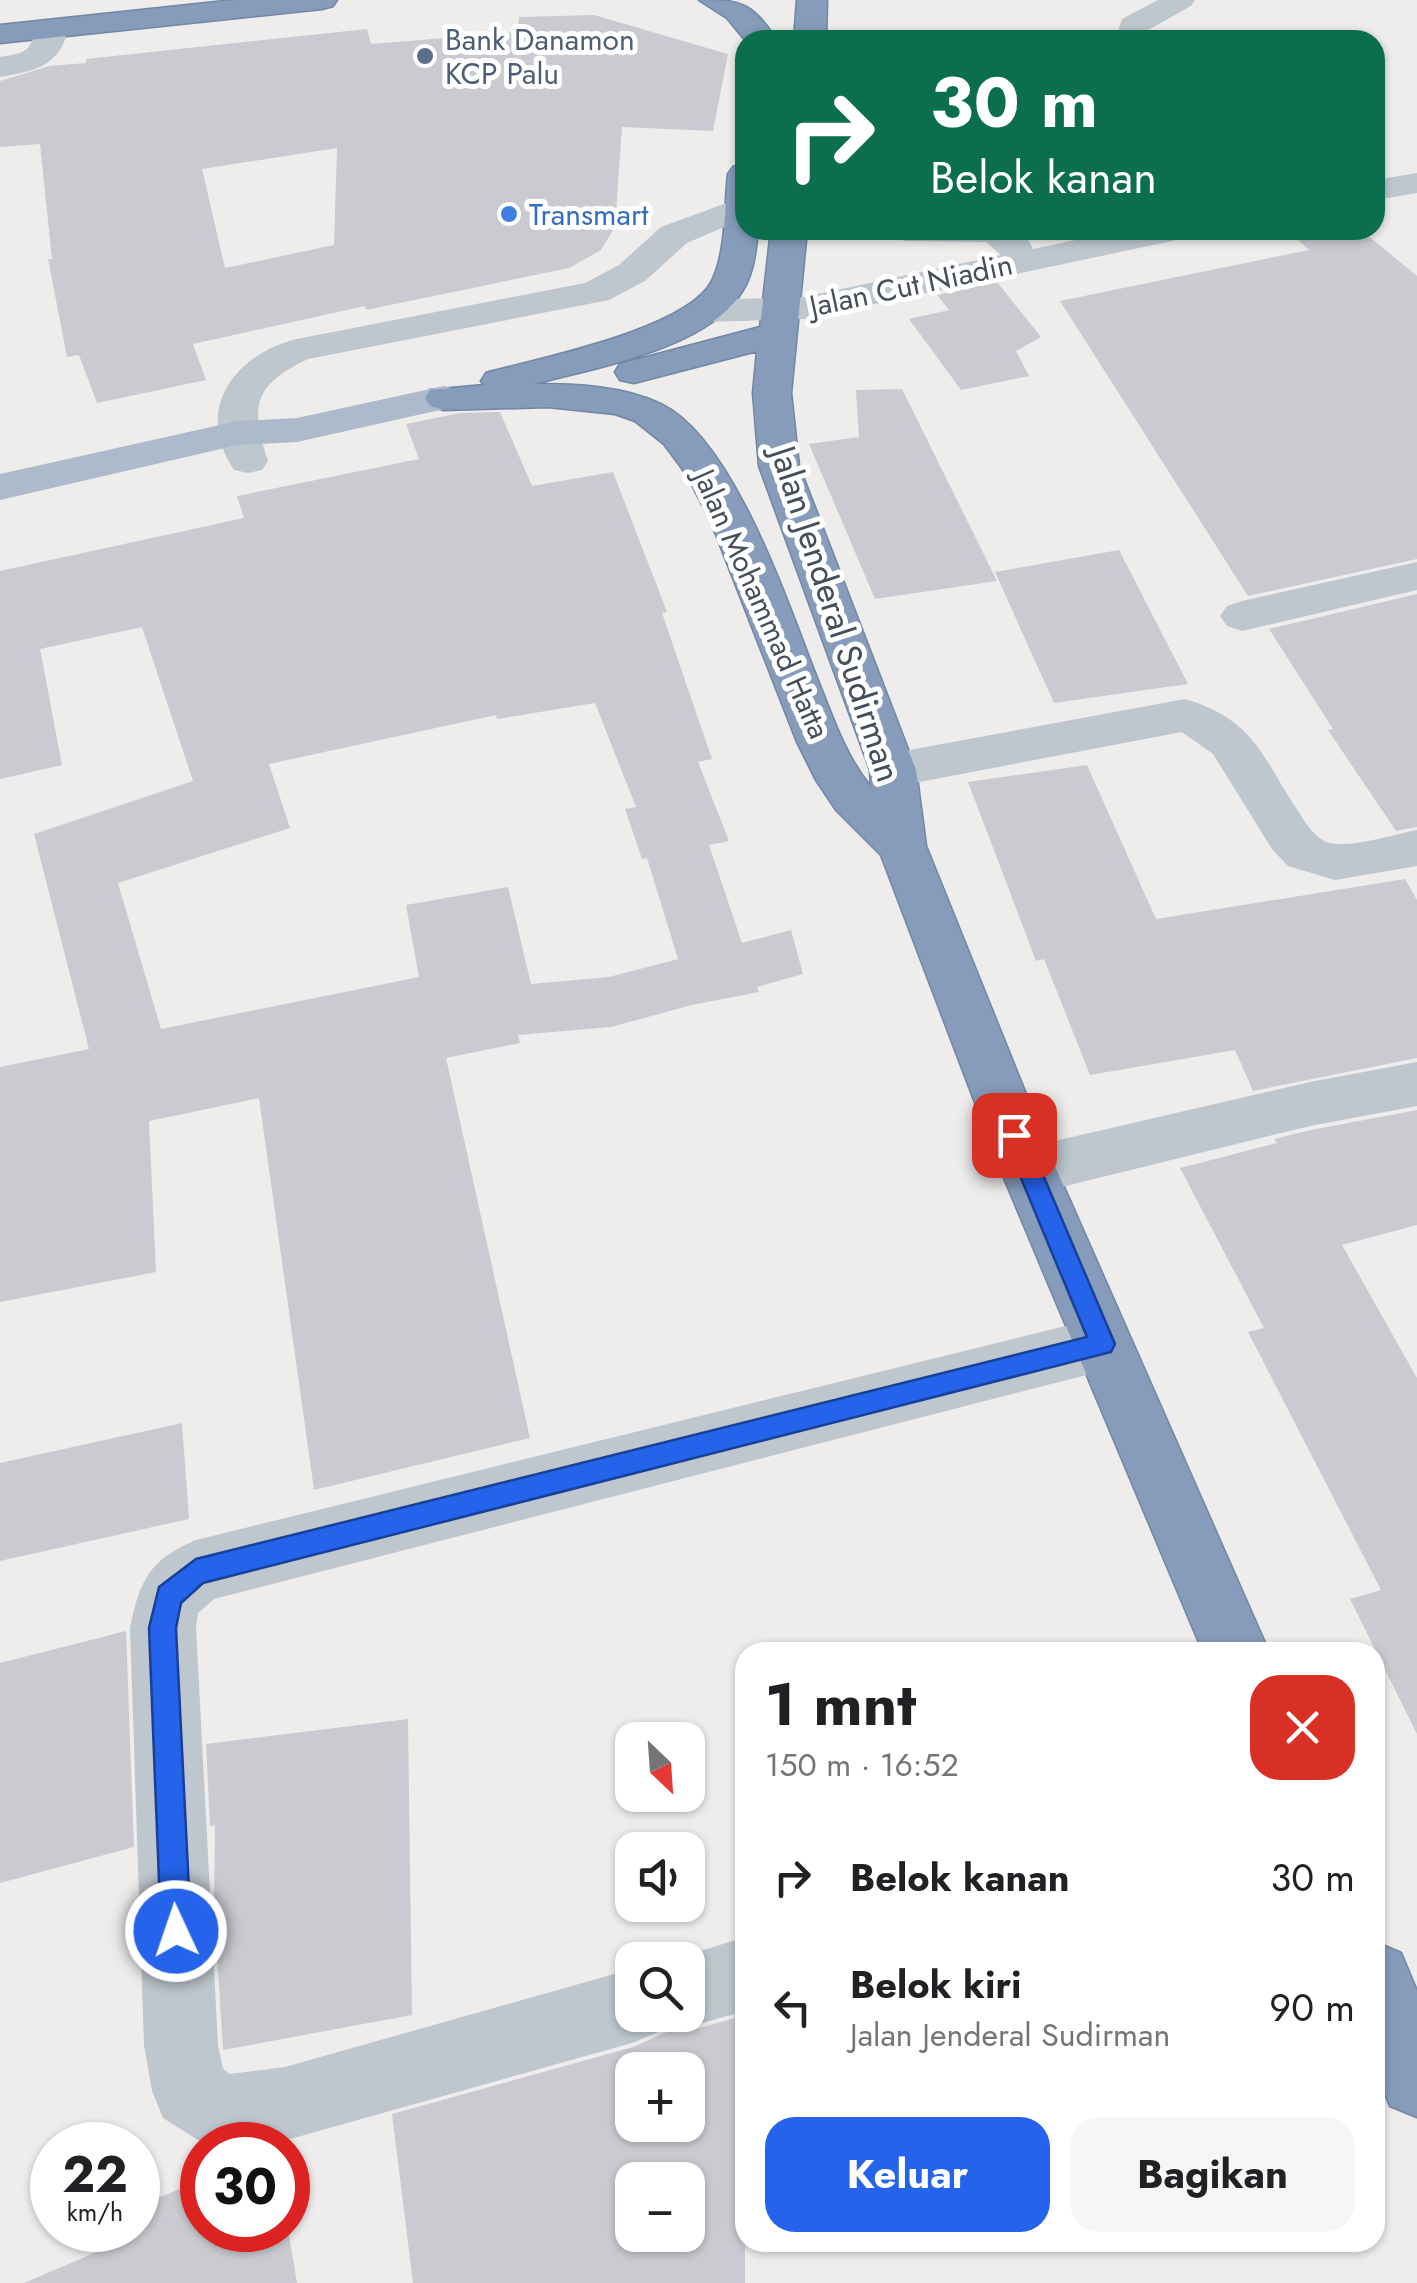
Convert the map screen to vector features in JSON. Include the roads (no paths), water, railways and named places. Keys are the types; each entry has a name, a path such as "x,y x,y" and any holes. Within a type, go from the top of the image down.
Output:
{"highway":[{"path":"0,34 322,0"},
{"path":"714,0 738,12 753,30"},
{"path":"810,30 812,0"},
{"path":"444,398 643,340 706,311 726,291 737,240"},
{"name":"Jalan Jenderal Sudirman","path":"788,240 772,392 779,466 893,770 902,846 1029,1172 1232,1642"},
{"path":"524,397 698,358 777,323"},
{"name":"Jalan Mohammad Hatta","path":"444,398 611,401 654,415 694,450 724,502 801,700 841,782 902,846"},
{"path":"1385,2003 1417,2080"}],"main road":[{"name":"Jalan Mohammad Hatta","path":"0,516 297,430 444,398"},
{"name":"Jalan Mohammad Hatta","path":"0,487 243,447"}],"street":[{"path":"1133,30 1180,0"},
{"path":"0,66 40,58 49,51 54,30"},
{"path":"1385,188 1417,183"},
{"path":"243,447 238,394 249,378 271,361 297,350 596,292 632,273 674,235 735,196"},
{"path":"1008,240 1022,262"},
{"name":"Jalan Cut Niadin","path":"706,311 777,323 1125,240"},
{"path":"1242,616 1417,576"},
{"path":"893,770 1185,715 1206,719 1227,736 1301,850 1322,861 1417,848"},
{"path":"1029,1172 1292,1108 1417,1084"},
{"path":"615,2011 285,2104 221,2112 190,2091 182,2045 163,1628 169,1596 196,1572 1102,1344"},
{"path":"705,1985 735,1977"}],"place":[{"name":"Bank Danamon KCP Palu","path":"425,56"},
{"name":"Transmart","path":"509,214"}]}
